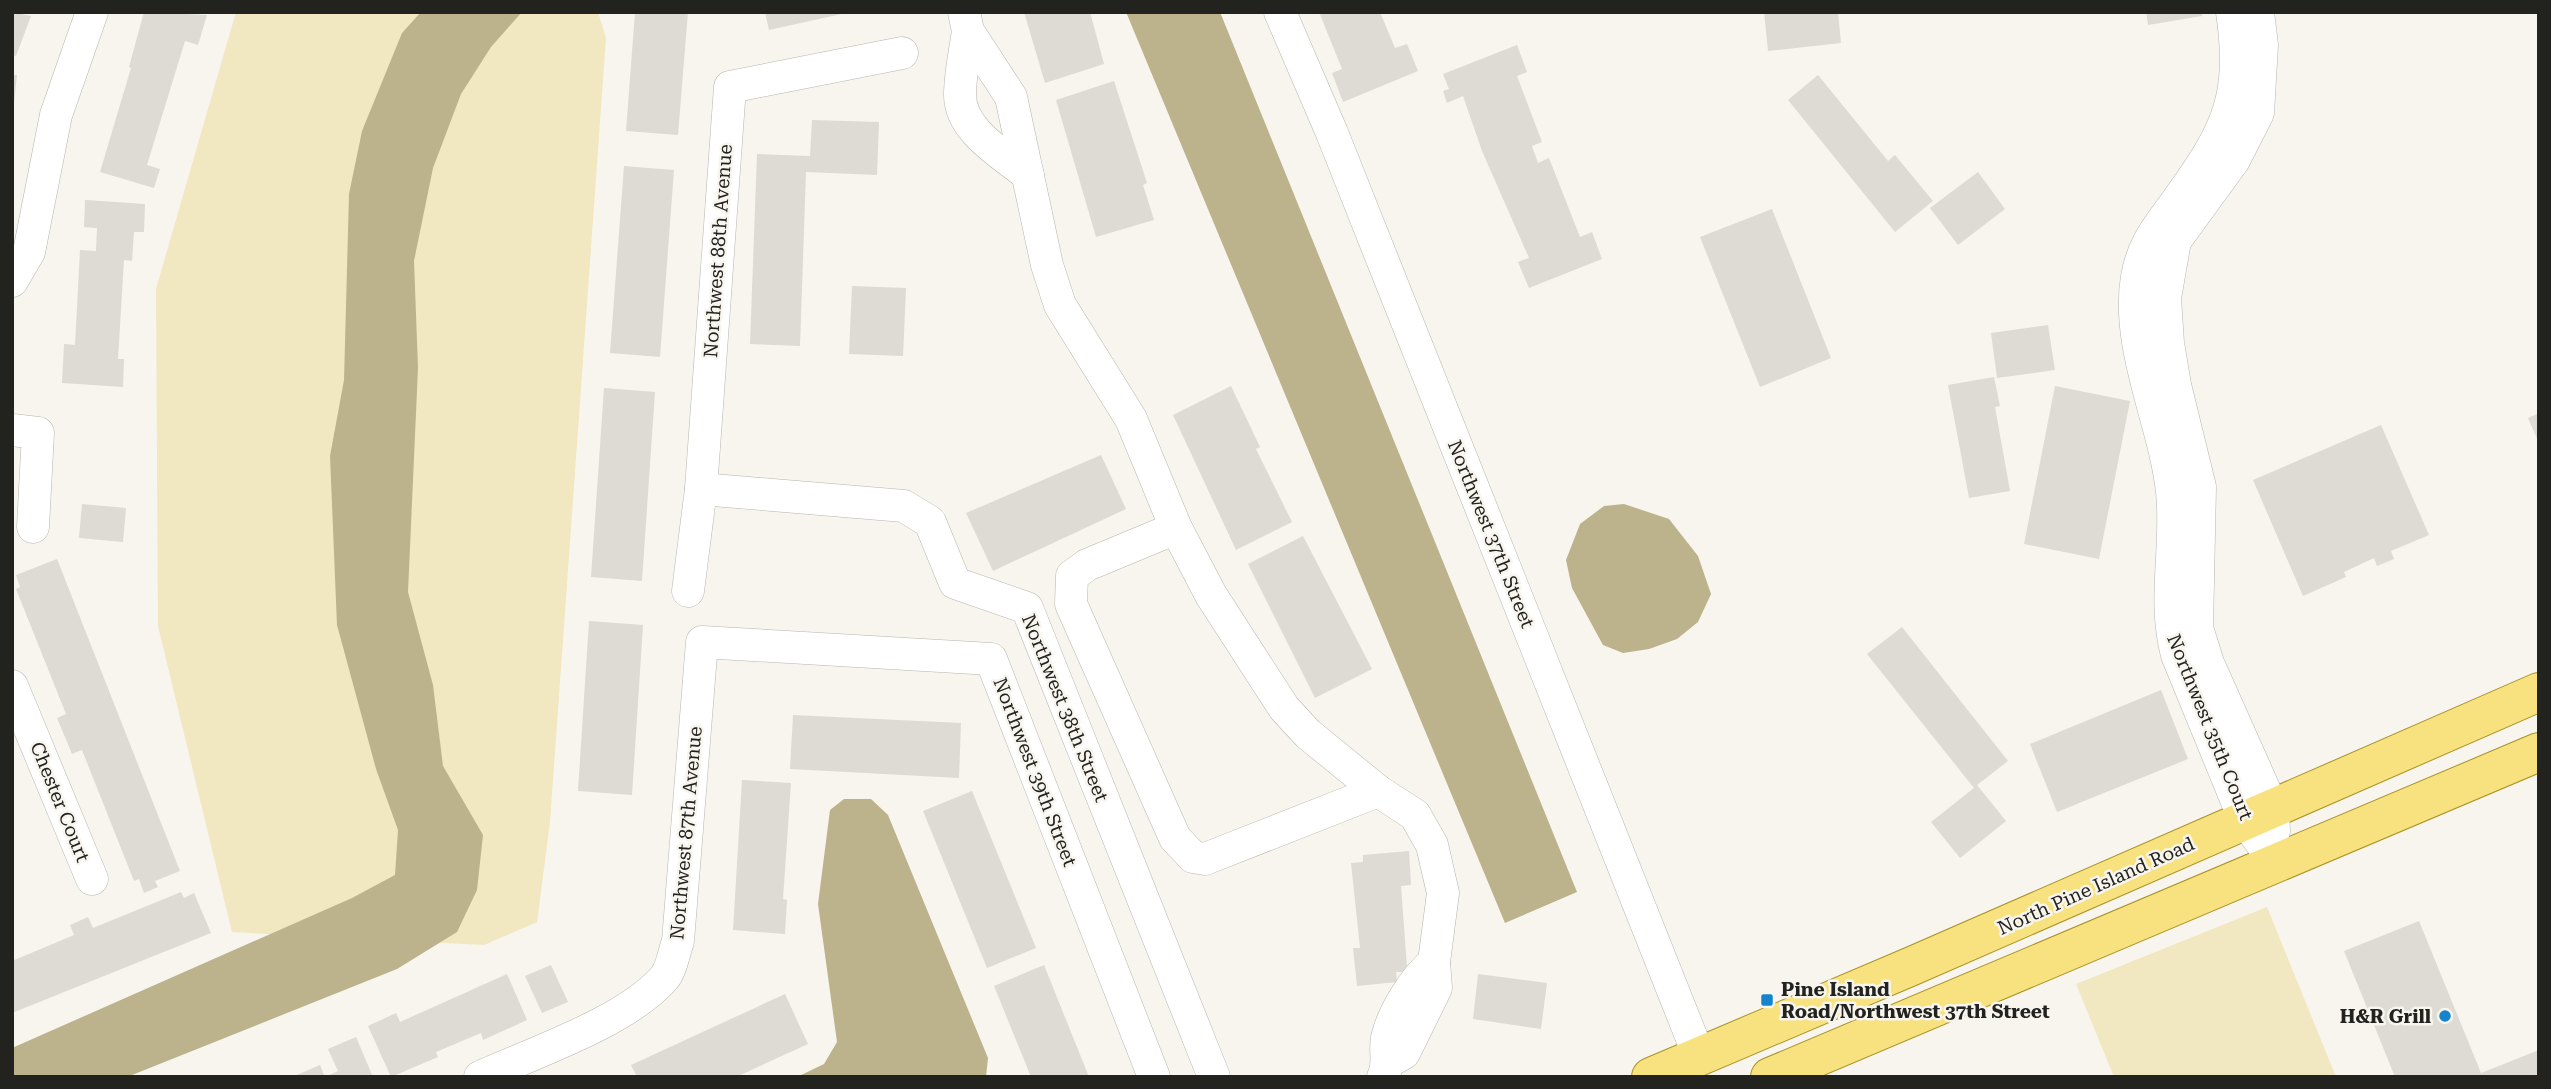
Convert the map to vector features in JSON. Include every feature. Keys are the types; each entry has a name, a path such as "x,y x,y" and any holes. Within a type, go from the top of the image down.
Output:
{"main road":[{"name":"North Pine Island Road","path":"1658,1075 2539,692"},
{"path":"1770,1077 2539,752"}],"street":[{"path":"12,281 29,252 56,115 92,12"},
{"name":"Northwest 37th Street","path":"1280,12 1337,145 1699,1056"},
{"name":"Northwest 35th Court","path":"2232,12 2237,76 2225,125 2181,196 2148,239 2136,279 2137,312 2149,398 2172,492 2170,628 2177,655 2259,815"},
{"name":"Northwest 35th Court","path":"2258,12 2262,45 2258,113 2234,160 2175,241 2165,298 2168,343 2175,385 2200,487 2197,628 2276,863"},
{"path":"966,22 1011,97 1048,265 1060,305 1131,419 1176,528 1211,595 1284,708 1308,734 1377,791 1415,815 1432,845 1443,893 1434,962 1414,979 1386,1039 1386,1069"},
{"path":"966,22 960,98 968,122 984,139 1028,175"},
{"name":"Northwest 88th Avenue","path":"688,591 701,489 730,87 902,53"},
{"path":"12,430 38,433 33,527"},
{"name":"Northwest 38th Street","path":"701,489 904,506 930,522 954,583 1027,608 1214,1077"},
{"path":"1176,528 1087,565 1073,576 1071,604 1175,838 1193,857 1205,859 1377,791"},
{"name":"Northwest 87th Avenue","path":"480,1077 585,1030 643,999 667,974 678,941 702,642"},
{"name":"Northwest 39th Street","path":"702,642 991,659 1154,1077"},
{"name":"Chester Court","path":"12,686 92,879"}],"shaded area":[{"path":"236,12 598,12 606,38 550,822 537,922 484,945 232,932 158,626 156,289"},
{"path":"421,12 522,12 491,47 461,94 433,168 414,261 418,368 408,592 433,685 443,766 483,835 477,890 457,932 397,969 127,1077 12,1077 12,1048 352,898 395,875 398,830 376,769 337,625 330,456 344,380 349,194 362,131 402,33"},
{"path":"1126,12 1220,12 1577,892 1505,923"},
{"path":"1624,504 1669,519 1698,556 1711,594 1698,622 1677,639 1649,649 1623,653 1603,645 1572,588 1566,560 1580,524 1604,506"},
{"path":"844,799 871,799 888,815 988,1058 986,1077 797,1077 824,1064 837,1042 818,904 830,810"},
{"path":"2267,907 2336,1077 2114,1077 2076,984"}],"building":[{"path":"12,12 31,16 16,56 12,55"},
{"path":"144,12 207,15 198,45 185,41 147,165 160,169 154,188 100,172 131,68 129,67"},
{"path":"635,12 688,12 678,135 626,131"},
{"path":"765,12 846,12 846,13 769,30"},
{"path":"1024,12 1090,12 1104,64 1045,83"},
{"path":"1319,12 1380,12 1395,48 1407,44 1418,71 1343,102 1332,73 1342,69"},
{"path":"1764,12 1838,12 1841,43 1768,51"},
{"path":"2146,12 2202,12 2202,16 2148,25"},
{"path":"1517,45 1527,72 1517,76 1542,142 1532,146 1538,163 1549,158 1580,237 1592,232 1602,259 1529,288 1518,262 1529,258 1482,151 1463,96 1447,103 1443,91 1449,89 1443,74"},
{"path":"12,75 17,75 14,103 12,103"},
{"path":"1818,75 1888,161 1895,155 1933,201 1895,232 1788,100"},
{"path":"1114,81 1147,183 1143,185 1154,220 1096,237 1056,100"},
{"path":"812,120 879,122 877,175 806,172 800,346 750,344 757,154 810,156"},
{"path":"624,166 674,170 660,357 610,353"},
{"path":"1978,172 2005,209 1958,245 1930,208"},
{"path":"85,200 145,204 144,232 134,232 132,261 124,260 118,359 124,359 123,387 62,383 64,344 75,345 80,250 96,251 97,228 84,227"},
{"path":"1772,209 1831,358 1760,387 1700,237"},
{"path":"852,286 906,288 903,356 849,354"},
{"path":"2048,325 2055,370 1997,378 1991,333"},
{"path":"1994,377 2000,406 1995,407 2010,491 1969,498 1948,385"},
{"path":"1231,386 1260,447 1256,449 1292,522 1236,550 1173,415"},
{"path":"2055,386 2130,401 2099,559 2024,544"},
{"path":"604,388 655,392 642,581 591,577"},
{"path":"2539,413 2539,443 2528,418"},
{"path":"2381,425 2429,535 2391,551 2394,559 2377,566 2374,558 2344,572 2346,577 2303,596 2253,480"},
{"path":"1101,455 1126,509 993,571 966,513"},
{"path":"82,504 126,508 123,542 79,538"},
{"path":"1303,536 1372,669 1315,698 1248,564"},
{"path":"57,559 180,871 155,881 158,887 144,893 139,879 134,881 82,750 72,754 57,718 66,714 16,589 20,587 16,575"},
{"path":"589,621 643,625 632,795 578,791"},
{"path":"1902,627 2008,761 1977,785 2006,821 1960,858 1931,822 1974,788 1867,654"},
{"path":"2161,690 2188,759 2057,812 2030,744"},
{"path":"793,715 961,723 959,778 790,769"},
{"path":"742,780 791,783 783,899 787,900 785,934 733,930"},
{"path":"972,791 1036,948 987,968 923,811"},
{"path":"1409,851 1411,885 1401,886 1407,967 1404,972 1396,972 1397,982 1357,986 1353,948 1360,948 1351,863 1363,862 1363,855"},
{"path":"181,892 184,898 194,893 211,933 12,1013 12,961 74,935 70,925 88,917 93,928"},
{"path":"2419,921 2481,1073 2539,1050 2539,1077 2395,1077 2344,951"},
{"path":"551,965 568,1002 542,1013 525,976"},
{"path":"1044,965 1089,1077 1031,1077 994,986"},
{"path":"507,974 527,1020 483,1040 481,1033 436,1052 438,1057 391,1077 368,1026 396,1013 400,1022"},
{"path":"1478,974 1547,983 1541,1029 1473,1019"},
{"path":"785,994 808,1044 736,1077 637,1077 631,1065"},
{"path":"356,1037 373,1077 325,1077 338,1071 328,1049"},
{"path":"320,1065 325,1077 292,1077"}],"place":[{"name":"Pine Island Road/Northwest 37th Street","path":"1767,1000"},
{"name":"H&R Grill","path":"2445,1016"}]}
